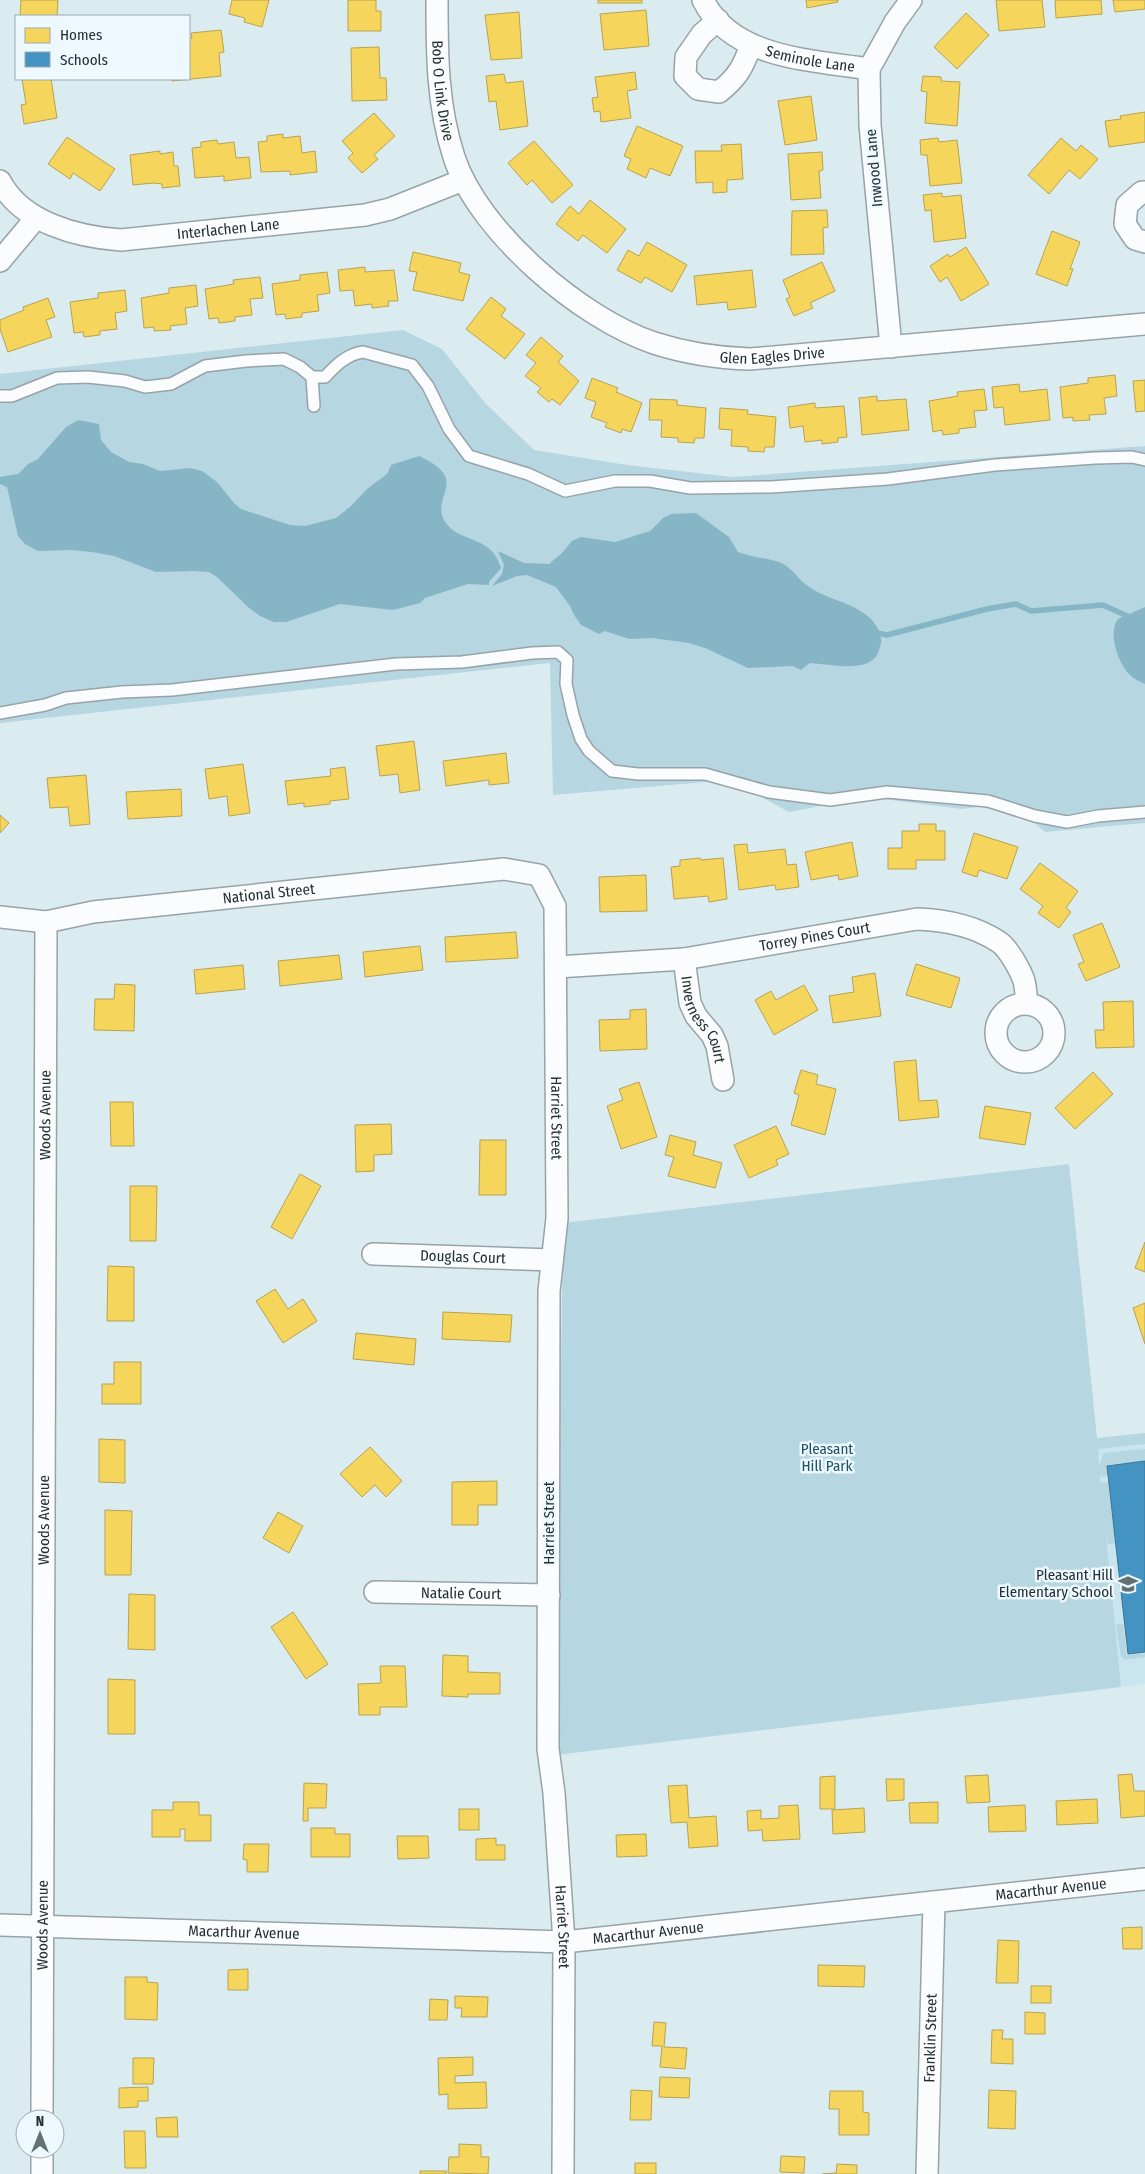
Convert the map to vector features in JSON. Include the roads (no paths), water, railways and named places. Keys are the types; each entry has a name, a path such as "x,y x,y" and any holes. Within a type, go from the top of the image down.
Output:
{"street":[{"name":"Bob O Link Drive","path":"437,0 440,99 454,158 463,180"},
{"name":"Seminole Lane","path":"703,0 718,20 734,35 751,45 783,55 869,70"},
{"name":"Inwood Lane","path":"891,347 870,125 869,70 895,22 911,0"},
{"name":"Seminole Lane","path":"718,20 702,34 686,57 685,76 698,89 720,92 734,80 744,66 751,45"},
{"name":"Interlachen Lane","path":"1,185 16,202 36,218 84,236 121,240 365,216 390,209 463,180"},
{"name":"Glen Eagles Drive","path":"463,180 475,201 494,227 554,283 580,304 610,322 652,342 707,356 750,359 1145,324"},
{"path":"1145,192 1142,192 1127,205 1125,224 1135,239 1145,242"},
{"path":"0,261 36,218"},
{"name":"National Street","path":"0,918 46,922 93,912 504,869 539,875"},
{"name":"Harriet Street","path":"539,875 555,906 557,966 557,1218 549,1291 548,1749 554,1793 564,1942 563,2174"},
{"name":"Torrey Pines Court","path":"557,966 626,964 684,959 917,919 948,921 1000,943 1020,970 1025,983 1027,1004"},
{"name":"Woods Avenue","path":"42,2109 46,922"},
{"name":"Inverness Court","path":"684,959 690,1002 696,1016 712,1035 723,1080"},
{"name":"Douglas Court","path":"374,1254 552,1260"},
{"name":"Natalie Court","path":"375,1592 549,1595"},
{"name":"Macarthur Avenue","path":"0,1924 564,1942 1145,1879"},
{"name":"Franklin Street","path":"927,2174 934,1902"},
{"path":"42,2159 42,2174"}],"lane":[{"path":"0,396 12,396 56,378 88,377 125,381 146,388 171,384 205,366 246,361 284,359 300,366 312,377 325,377 346,358 363,352 412,365 428,386 449,429 469,456 528,474 565,491 615,481 650,481 690,488 771,487 888,479 995,464 1132,457 1145,460"},
{"path":"312,377 314,406"},
{"path":"0,713 45,705 66,698 172,690 396,664 462,662 532,653 558,652 567,660 566,684 581,739 589,751 612,770 638,774 705,774 769,792 830,800 887,792 988,801 1035,816 1068,822 1098,816 1145,812"}],"waterway":[{"path":"872,632 887,635 987,609 1016,604 1031,611 1103,605 1145,624"}],"place":[{"name":"Pleasant Hill Elementary School","path":"1128,1584"}],"park label":[{"name":"Pleasant Hill Park","path":"827,1458"}]}
